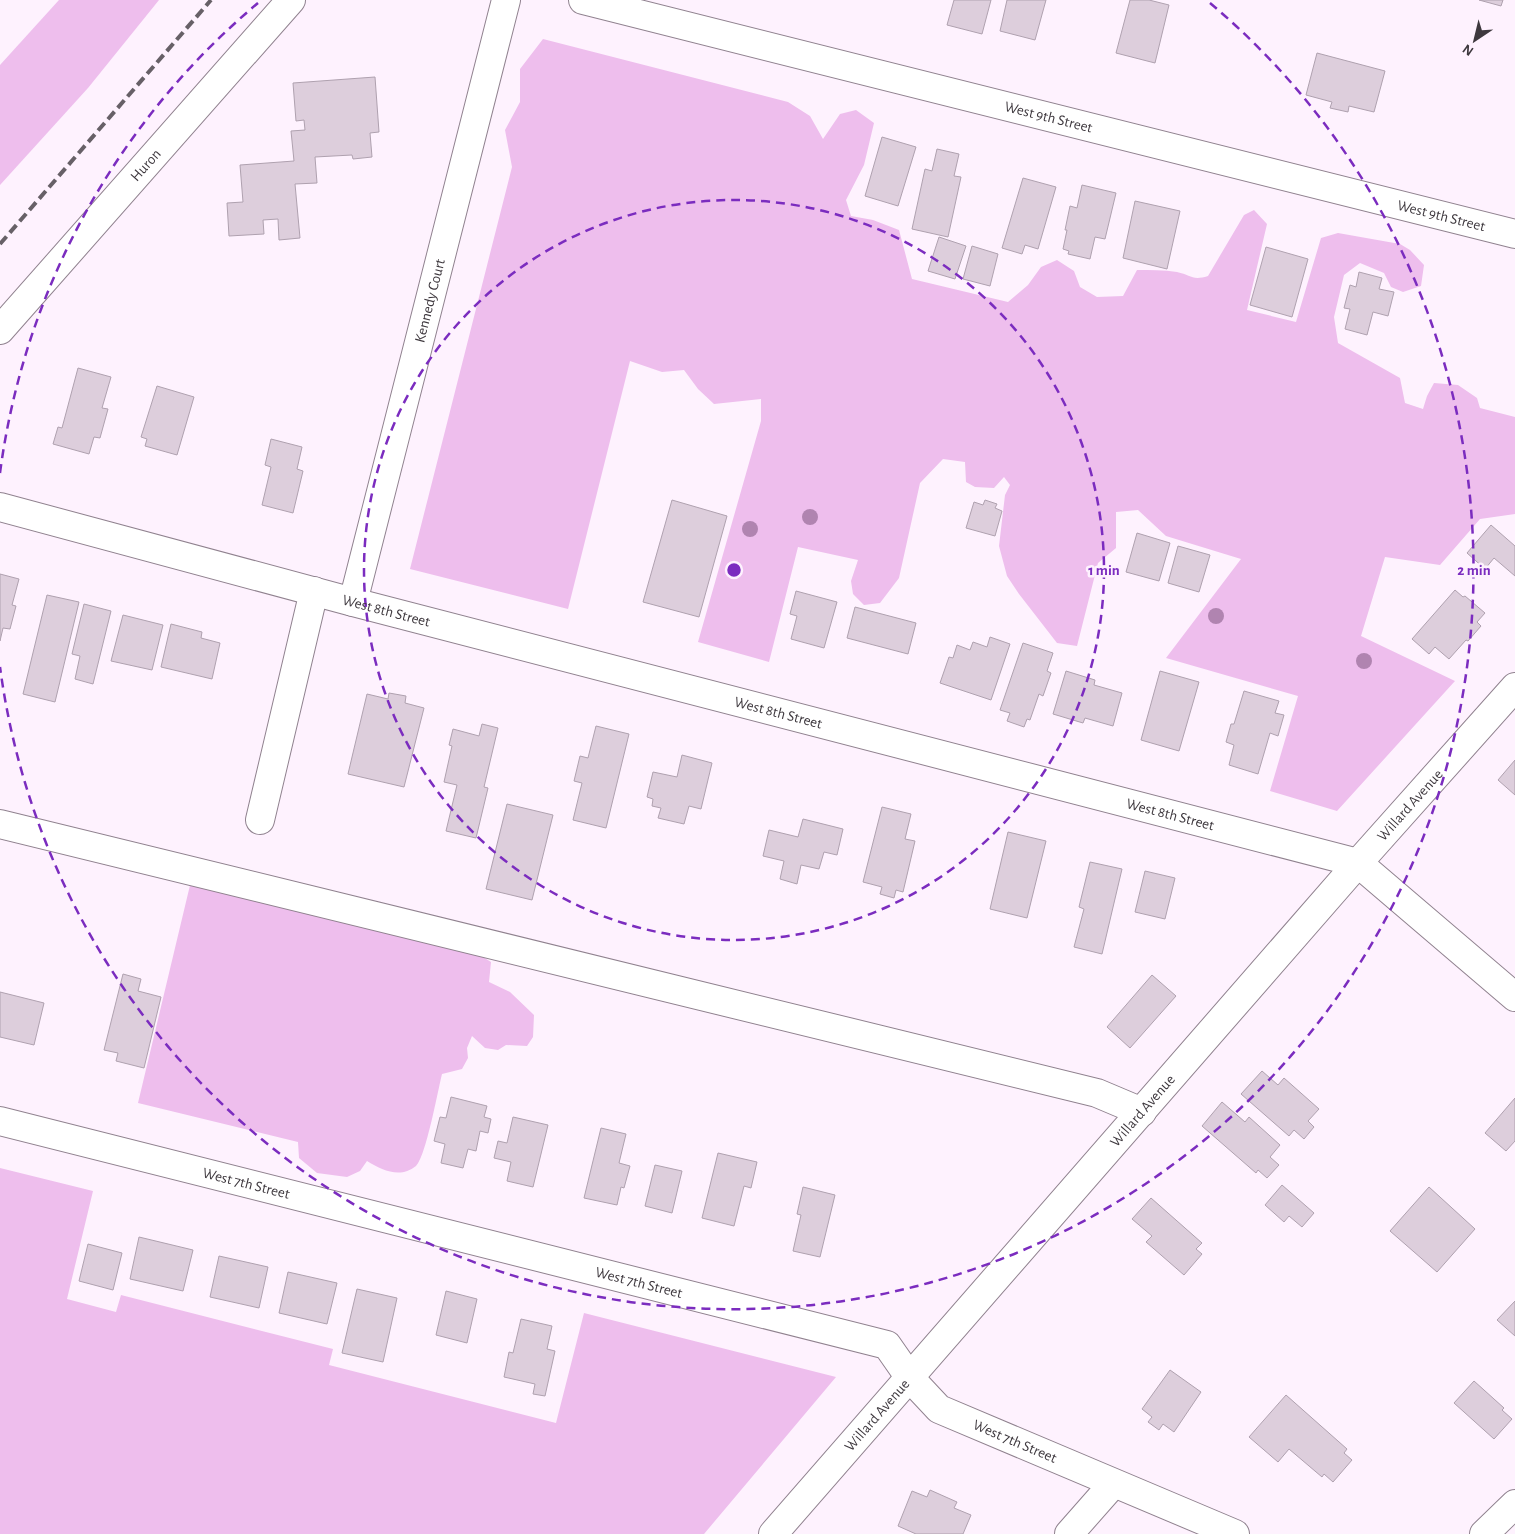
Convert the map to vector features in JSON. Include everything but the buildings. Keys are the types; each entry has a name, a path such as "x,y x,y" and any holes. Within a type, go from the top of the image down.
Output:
{"street":[{"name":"Huron","path":"0,330 291,0"},
{"name":"Kennedy Court","path":"353,602 506,0"},
{"name":"West 9th Street","path":"583,0 1515,234"},
{"name":"West 8th Street","path":"0,507 353,602 1358,863 1515,998"},
{"path":"260,820 314,591"},
{"name":"Willard Avenue","path":"773,1534 1358,863 1515,688"},
{"path":"0,824 1097,1093 1142,1112"},
{"name":"West 7th Street","path":"0,1121 887,1345 910,1378 939,1409 1235,1534"},
{"path":"1069,1534 1113,1484"},
{"path":"1484,1534 1515,1504"}],"shaded area":[{"path":"59,0 159,0 88,88 0,185 0,65"},
{"path":"543,39 788,102 810,116 823,139 840,114 856,110 874,123 864,165 846,200 851,216 873,220 899,230 912,279 1008,302 1028,285 1041,267 1057,260 1074,271 1080,287 1097,297 1123,296 1137,270 1172,271 1195,278 1208,276 1244,215 1254,210 1267,224 1247,310 1296,322 1321,238 1338,233 1400,244 1410,250 1424,265 1421,286 1403,292 1391,287 1384,273 1360,263 1344,275 1334,317 1338,343 1400,378 1405,403 1423,409 1434,383 1458,385 1477,398 1480,408 1515,417 1515,514 1480,519 1440,565 1385,557 1361,636 1455,681 1337,811 1270,791 1298,696 1166,658 1241,559 1166,536 1138,510 1116,512 1116,548 1098,563 1077,646 1057,643 1007,576 999,546 1005,495 1010,485 1004,477 994,488 975,487 966,482 965,462 943,459 920,483 899,578 880,603 864,605 853,594 851,581 858,560 798,547 769,662 698,642 761,421 761,399 714,404 698,389 684,370 662,372 630,361 568,609 410,569 512,167 505,130 520,102 520,69"},
{"path":"191,881 472,950 491,962 489,982 510,992 534,1015 533,1037 527,1046 506,1045 498,1050 485,1048 472,1036 467,1048 468,1058 462,1069 442,1074 424,1150 416,1166 404,1172 391,1172 367,1161 360,1171 347,1177 317,1173 299,1158 298,1142 138,1103"},
{"path":"0,1168 93,1191 67,1299 116,1312 121,1295 333,1349 329,1365 556,1423 584,1313 836,1377 704,1534 0,1534"}],"railway":[{"path":"0,244 211,0"}]}
